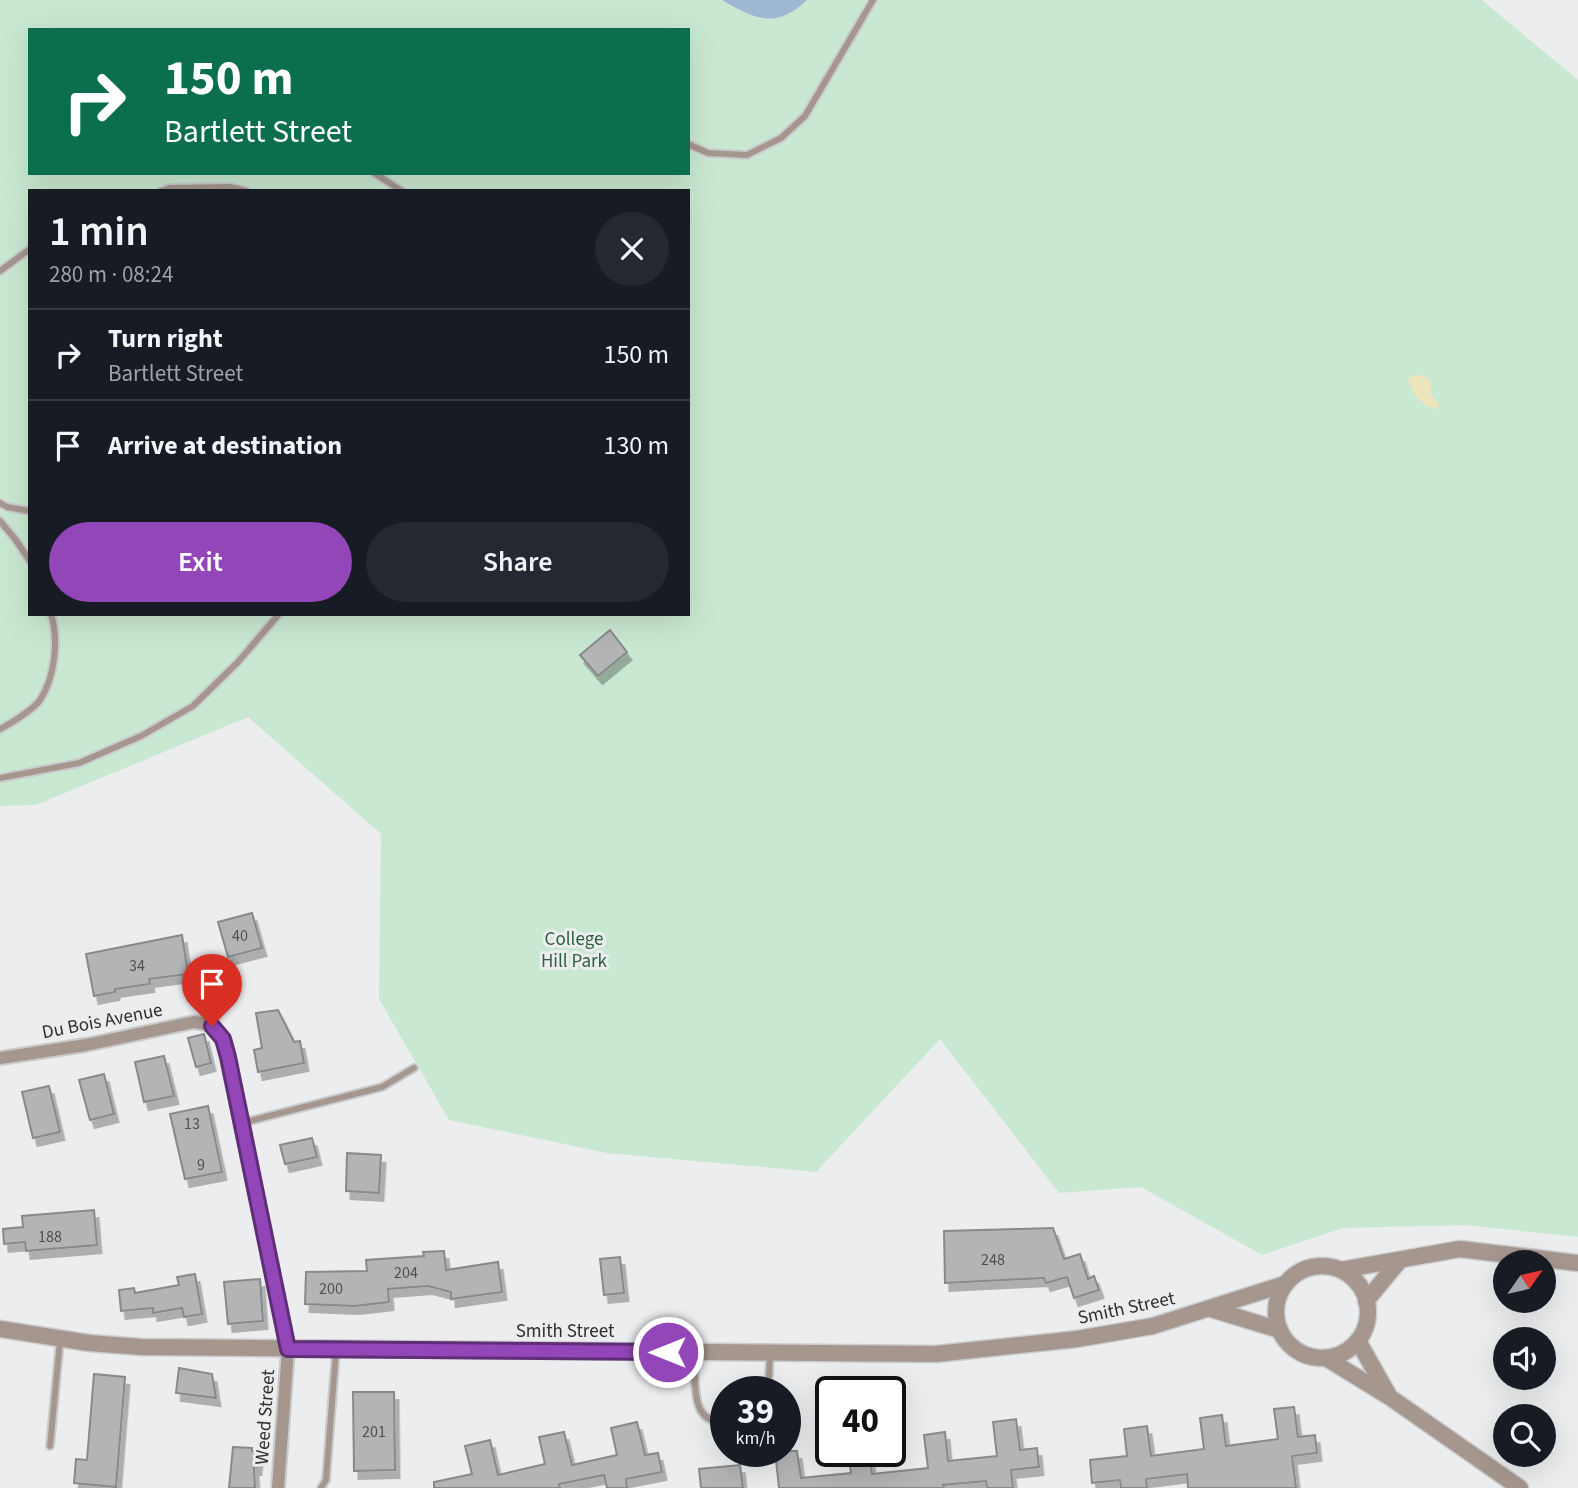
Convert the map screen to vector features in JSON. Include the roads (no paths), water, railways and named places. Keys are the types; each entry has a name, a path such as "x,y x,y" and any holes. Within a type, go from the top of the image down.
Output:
{"street":[{"name":"Du Bois Avenue","path":"0,1058 86,1045 194,1022 212,1026"},
{"name":"Weed Street","path":"212,1026 223,1039 288,1349 278,1488"},
{"path":"1341,1270 1357,1282 1366,1301 1368,1315 1365,1329 1349,1350 1326,1358 1299,1352 1287,1342 1280,1330 1276,1307 1285,1284 1301,1271 1310,1268 1321,1266 1341,1270 1460,1249 1578,1263"},
{"path":"1366,1301 1400,1260"},
{"name":"Smith Street","path":"0,1329 60,1339 141,1347 936,1354 1077,1339 1153,1326 1285,1284"},
{"path":"1210,1309 1280,1330"},
{"path":"1357,1342 1391,1398"},
{"path":"1326,1358 1391,1398 1520,1488"}],"lane":[{"path":"690,145 708,153 747,155 781,138 805,116 873,0"},
{"path":"377,175 399,189"},
{"path":"167,189 238,189"},
{"path":"0,271 28,250"},
{"path":"0,503 28,511"},
{"path":"0,521 28,558"},
{"path":"0,730 39,701 54,666 52,616"},
{"path":"0,778 79,763 151,730 192,706 239,662 277,616"},
{"path":"242,1123 382,1087 414,1068"},
{"path":"50,1446 60,1339"},
{"path":"321,1488 326,1480 336,1349"},
{"path":"694,1352 699,1411 710,1420"},
{"path":"769,1376 770,1354"}],"water":[{"path":"722,0 807,0 785,15 766,18 745,13"}],"park label":[{"name":"College Hill Park","path":"574,949"}]}
